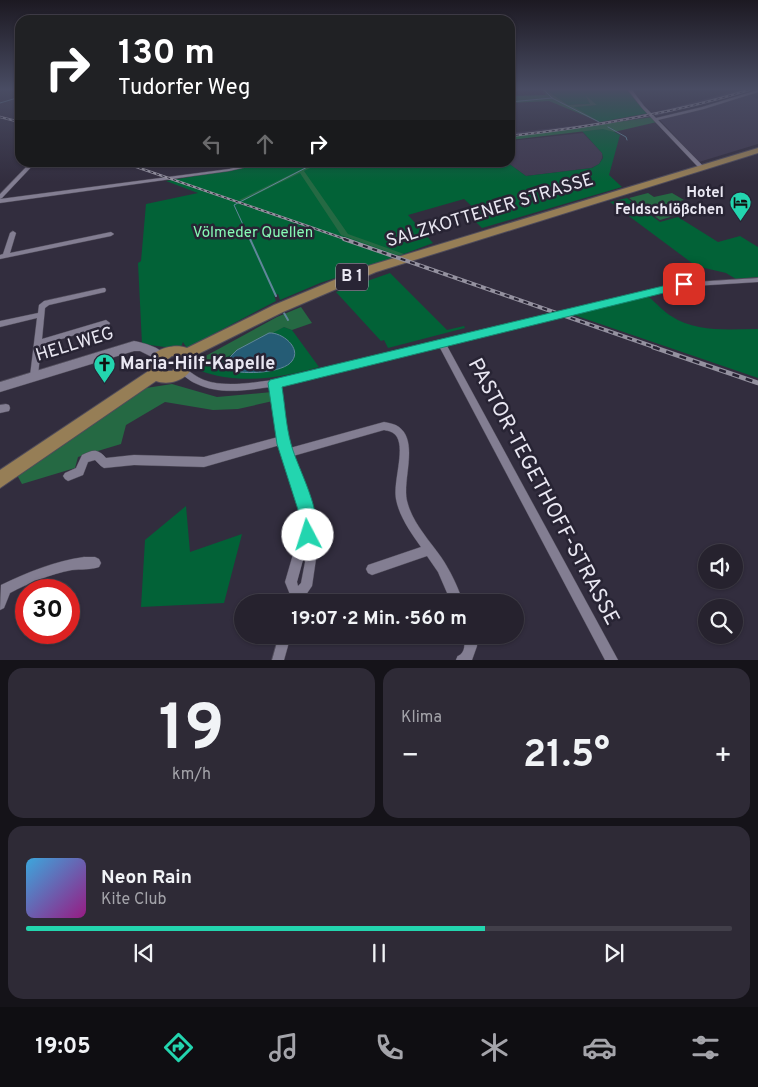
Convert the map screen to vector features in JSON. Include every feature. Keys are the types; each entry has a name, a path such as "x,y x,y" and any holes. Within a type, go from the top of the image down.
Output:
{"main road":[{"name":"SALZKOTTENER STRASSE","path":"187,354 252,319 326,286 446,245 758,150"},
{"name":"HELLWEG","path":"0,387 134,346 142,346 160,356"},
{"name":"B 1","path":"160,356 175,350 187,354"},
{"path":"160,356 154,363 153,370 163,378 183,371 189,360 187,354"},
{"path":"0,480 156,374"}],"street":[{"path":"659,121 701,167"},
{"path":"0,197 29,167"},
{"path":"0,201 244,167"},
{"path":"3,257 13,233"},
{"path":"3,257 111,234"},
{"path":"183,371 199,382 220,386 246,387 275,383 678,285 758,280"},
{"path":"34,376 36,344 42,307 47,303 103,290"},
{"path":"0,324 40,315"},
{"path":"36,344 106,323"},
{"name":"PASTOR-TEGETHOFF-STRASSE","path":"441,343 612,660"},
{"path":"275,383 283,440 309,519 308,535 312,552 306,586 300,594"},
{"path":"287,453 384,426 397,430 402,435 404,449 400,486 401,499 428,550 444,572 454,594"},
{"path":"68,476 80,472 85,458 96,455 104,464 134,460 204,462 283,440"},
{"path":"372,569 428,550"},
{"path":"0,604 5,589 25,579 82,562 95,564"},
{"path":"278,660 283,644"},
{"path":"462,660 467,657 471,644"}],"shaded area":[{"path":"628,121 515,136 515,132"},
{"path":"661,121 758,121 758,144 699,162"},
{"path":"583,133 602,153 602,158 599,164 591,168 526,176 514,167 515,140"},
{"path":"414,262 560,312 554,314 410,263"},
{"path":"565,314 758,380 758,385 558,316"}],"green space":[{"path":"626,121 657,122 614,132 603,129 515,139 515,136"},
{"name":"Völmeder Quellen","path":"609,129 620,135 609,175 622,187 482,228 472,218 479,213 464,199 408,215 433,243 390,257 393,259 320,283 280,300 278,294 274,295 276,301 187,348 183,342 180,349 142,344 138,263 141,261 146,204 198,193 166,181 246,167 514,167 526,176 592,168 599,164 603,158 602,153 582,131"},
{"path":"306,167 312,167 304,171 348,234 404,254 400,256 341,235 300,173 243,201 239,200"},
{"path":"648,193 654,197 672,193 684,200 680,201 694,210 660,220 629,198"},
{"path":"627,198 660,222 678,217 718,242 740,236 758,247 758,277 736,279 726,273 696,266 610,202"},
{"path":"390,273 447,330 464,326 465,328 388,348 384,340 381,341 336,292"},
{"path":"648,296 671,316 691,325 713,329 758,329 758,378 574,315"},
{"path":"301,307 312,323 292,330 284,327 221,360 210,363 202,358 277,317"},
{"path":"284,327 292,330 319,367 275,377 245,379 230,378 201,371 202,358 210,363 232,354 229,358 256,365 277,367 286,365 292,360 294,352 273,333 269,333"},
{"path":"172,384 217,397 272,392 273,401 238,409 213,410 165,402 126,425 121,444 78,457 75,468 22,484 17,475 146,388"},
{"path":"186,506 190,552 242,534 224,603 141,607 145,540"}],"water":[{"path":"269,333 285,338 293,346 294,356 288,365 263,372 237,372 231,370 228,364 229,358 237,350"}],"waterway":[{"path":"608,127 626,137 627,140"},
{"path":"250,240 234,205 307,167"},
{"path":"250,239 276,296"},
{"path":"284,313 288,320"}],"railway":[{"path":"515,135 619,121"},
{"path":"136,167 348,240"},
{"path":"344,239 657,348"},
{"path":"653,347 758,383"}],"place":[{"name":"Hotel Feldschlößchen","path":"740,221"},
{"name":"Maria-Hilf-Kapelle","path":"104,383"}],"route":[{"path":"308,535 309,519 284,444 275,383 684,284"}]}
